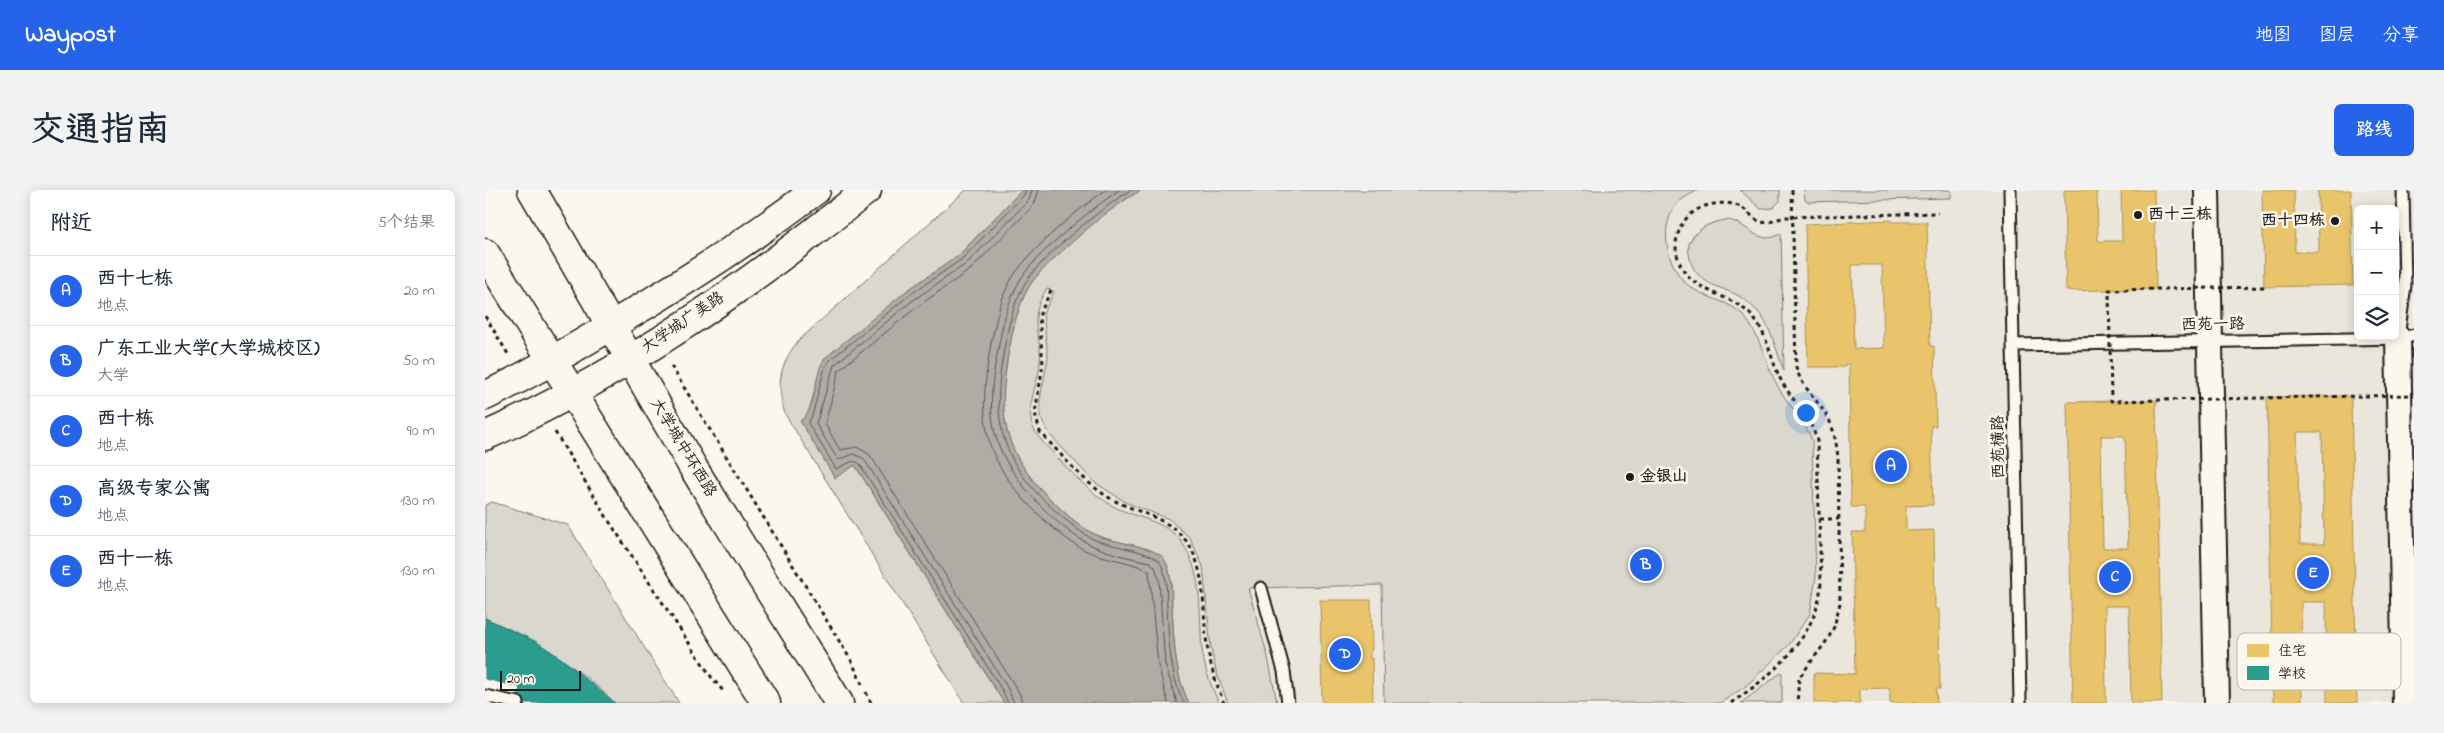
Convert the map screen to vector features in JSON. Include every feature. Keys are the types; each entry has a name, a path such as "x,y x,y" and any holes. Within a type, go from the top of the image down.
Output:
{"main road":[{"name":"大学城中环西路","path":"532,190 694,469 839,703"},
{"name":"大学城广美路","path":"485,396 552,361 709,267 816,190"},
{"name":"大学城广美路","path":"485,436 572,393 629,359 781,256 867,190"},
{"path":"485,253 766,703"}],"street":[{"path":"2207,190 2217,703"},
{"path":"2405,703 2406,336"}],"lane":[{"name":"西苑横路","path":"2010,190 2019,703"},
{"path":"2403,190 2406,336"},
{"name":"西苑一路","path":"2013,345 2406,336"},
{"path":"1261,588 1284,671 1288,703"},
{"path":"485,696 517,702"}],"path":[{"path":"1792,190 1796,368 1802,383 1826,414 1833,430 1838,457 1841,590 1838,616 1828,639 1799,678 1797,703"},
{"path":"1731,703 1762,681 1784,659 1797,645 1814,618 1821,591 1819,451 1815,431 1782,381 1761,330 1748,311 1734,302 1704,289 1689,278 1683,270 1677,253 1677,234 1682,224 1696,210 1709,205 1735,205 1762,222 1793,217 1938,213"},
{"path":"2264,287 2109,290 2111,401 2414,395"},
{"path":"1051,290 1039,316 1043,354 1035,413 1036,423 1040,432 1089,483 1121,504 1168,523 1188,544 1200,576 1211,668 1225,703"},
{"path":"485,316 522,377"},
{"path":"656,341 852,662 871,703"},
{"path":"541,409 615,529 712,678 728,697"},
{"path":"1820,519 1839,519"}],"shaded area":[{"path":"966,190 2414,190 2414,703 964,703 785,413 779,379 785,360 798,341"},
{"path":"966,190 1022,190 958,256 905,292 821,366 808,415 801,421 835,478 855,465 1004,703 964,703 785,414 780,384 783,367 798,341"},
{"path":"1141,190 1699,190 1679,202 1669,217 1667,227 1668,249 1675,269 1681,278 1694,290 1732,306 1744,316 1755,332 1777,385 1805,425 1812,440 1816,577 1810,614 1789,645 1746,686 1720,703 1384,703 1382,585 1248,588 1268,657 1277,703 1228,703 1216,671 1211,649 1203,566 1190,538 1169,519 1127,503 1094,482 1051,436 1040,417 1040,399 1048,358 1043,314 1054,292 1047,288 1037,310 1036,319 1040,364 1030,413 1032,425 1043,443 1096,495 1123,511 1163,526 1180,539 1186,549 1198,585 1204,663 1219,703 1189,703 1180,680 1174,644 1170,576 1164,559 1152,551 1135,545 1101,537 1082,527 1072,519 1034,482 1021,464 1012,445 1006,425 1004,403 1005,378 1009,350 1019,308 1030,285 1065,246 1113,208"},
{"path":"1740,190 1780,190 1780,201 1773,208 1761,209"},
{"path":"1804,190 1951,190 1951,198 1808,202 1805,200"},
{"path":"1726,220 1766,238 1781,233 1784,371 1771,334 1760,314 1739,296 1703,279 1693,267 1689,247 1694,235 1706,226"},
{"path":"492,502 568,525 679,703 615,703 601,689 554,654 521,635 485,618 485,505"},
{"path":"1782,672 1782,703 1741,703"}],"water":[{"path":"1022,190 1141,190 1108,212 1088,229 1058,255 1030,285 1019,308 1009,350 1004,403 1006,425 1012,445 1021,464 1034,482 1072,519 1082,527 1101,537 1135,545 1152,551 1164,559 1170,576 1174,644 1180,680 1189,703 1004,703 855,465 835,478 800,421 810,407 819,372 826,357 905,292 958,256"}],"building: 住宅":[{"name":"西十三栋","path":"2064,190 2097,190 2098,241 2122,241 2121,190 2154,190 2156,289 2066,291"},
{"name":"西十四栋","path":"2262,190 2294,190 2295,252 2319,252 2318,190 2351,190 2353,285 2264,287"},
{"path":"1891,220 1891,222 1927,222 1930,346 1934,346 1936,426 1931,426 1933,505 1906,506 1906,531 1934,530 1935,609 1939,609 1940,689 1936,689 1937,703 1890,703 1890,688 1860,689 1860,703 1814,703 1814,673 1855,674 1852,532 1865,532 1865,507 1851,507 1849,364 1845,364 1845,367 1808,367 1805,224","holes":["1852,265 1882,265 1884,348 1854,349"]},
{"path":"2351,396 2356,633 2326,633 2326,602 2301,602 2301,633 2272,633 2267,397","holes":["2297,432 2322,432 2324,544 2300,544"]},
{"path":"2156,400 2162,703 2131,703 2129,606 2105,606 2106,703 2073,703 2067,402","holes":["2101,436 2125,436 2128,548 2103,548"]},
{"path":"1320,600 1371,600 1372,650 1370,650 1370,659 1372,658 1373,703 1322,703"},
{"path":"2273,690 2302,690 2302,703 2273,703"},
{"path":"2327,690 2357,690 2357,703 2327,703"}],"building: 学校":[{"path":"485,618 537,642 562,659 615,703 517,703 520,687 485,679"}],"place":[{"name":"西十三栋","path":"2138,215"},
{"name":"西十四栋","path":"2335,221"},
{"name":"西十七栋","path":"1891,466"},
{"name":"金银山","path":"1630,477"},
{"name":"广东工业大学(大学城校区)","path":"1646,565"},
{"name":"西十一栋","path":"2313,573"},
{"name":"西十栋","path":"2115,577"},
{"name":"高级专家公寓","path":"1345,654"}]}
